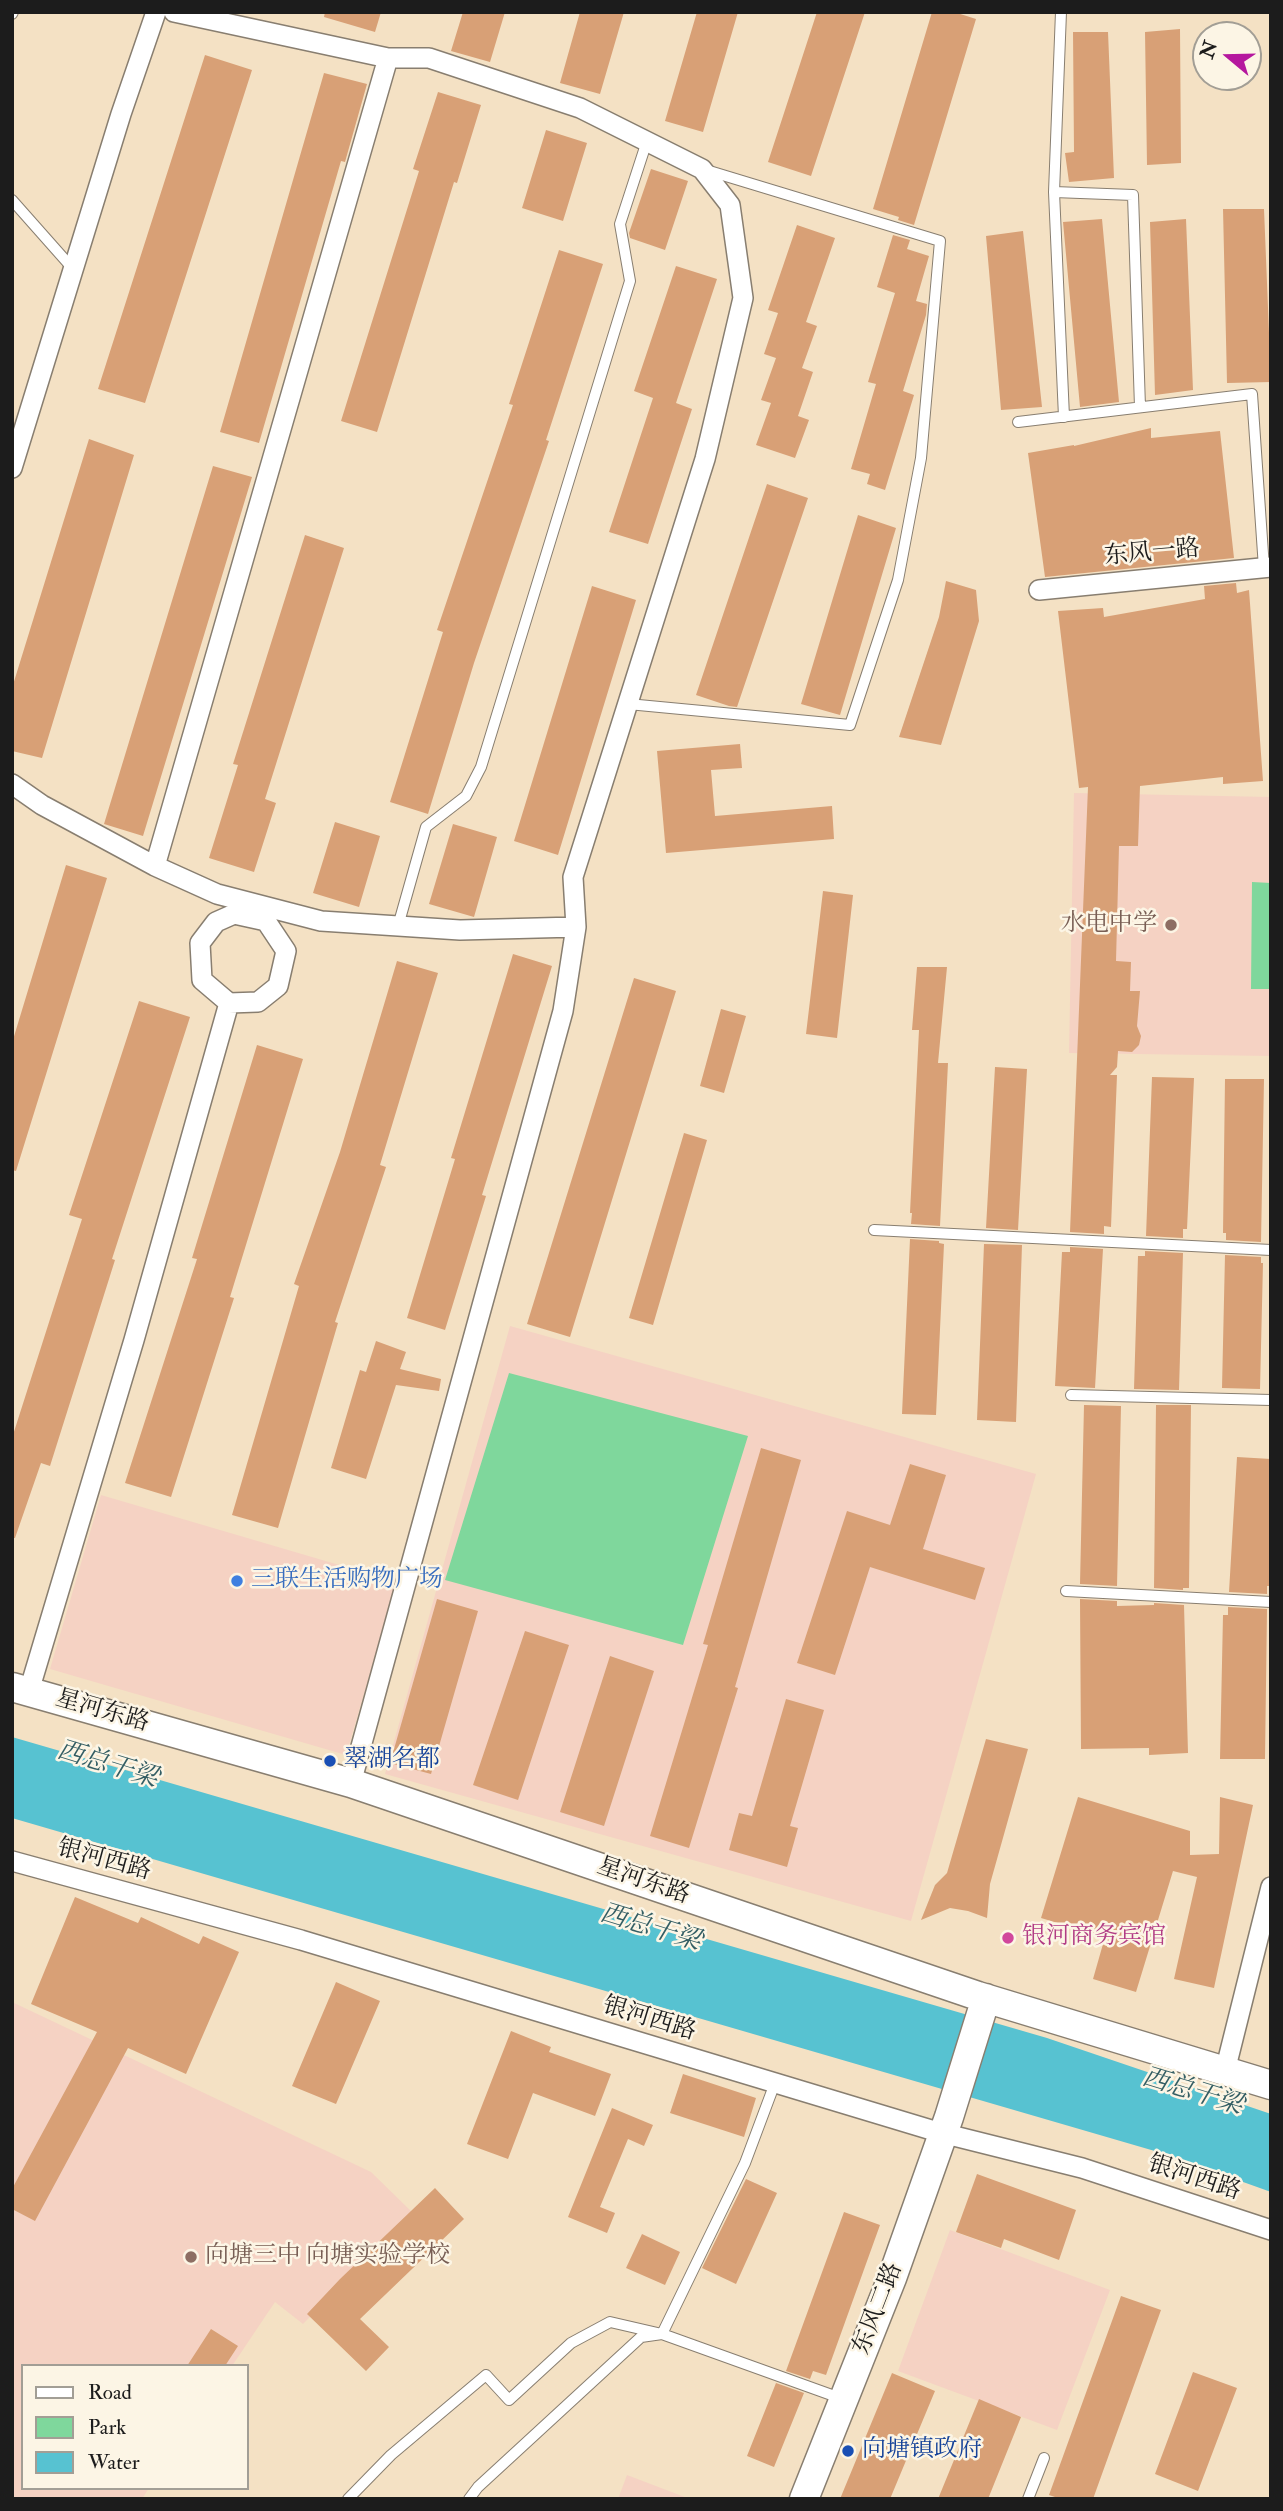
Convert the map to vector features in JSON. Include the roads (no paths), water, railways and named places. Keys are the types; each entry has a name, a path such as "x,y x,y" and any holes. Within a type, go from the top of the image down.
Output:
{"main road":[{"name":"星河东路","path":"21,1689 351,1783 984,2006 1271,2085"},
{"name":"东风二路","path":"804,2499 892,2278 946,2125 984,2006"}],"street":[{"path":"12,468 121,114 156,12"},
{"path":"174,12 388,58 429,58 580,108 647,141 702,169 730,205 743,298 705,459 573,877 576,926 563,1011 351,1783"},
{"path":"155,866 388,58"},
{"name":"东风一路","path":"1039,590 1267,568"},
{"path":"12,784 42,805 155,866 217,894 321,921 460,930 576,926"},
{"path":"234,915 266,921 286,951 278,986 258,1002 229,1003 202,980 200,943 216,922 234,915"},
{"path":"21,1689 134,1340 229,1003"},
{"name":"银河西路","path":"12,1861 301,1940 775,2083 946,2125 1271,2230"},
{"path":"1225,2071 1271,1887"}],"lane":[{"path":"1061,12 1054,192 1064,416"},
{"path":"398,926 426,827 466,796 485,754 630,281 620,225 647,141"},
{"path":"628,704 850,725 898,580 920,458 940,241 702,169"},
{"path":"1054,192 1133,195 1140,407"},
{"path":"12,200 74,270"},
{"path":"1018,422 1252,394 1267,568"},
{"path":"874,1230 1271,1250"},
{"path":"1071,1395 1271,1400"},
{"path":"1066,1591 1271,1602"},
{"path":"663,2334 744,2163 775,2083"},
{"path":"348,2499 391,2455 486,2375 509,2400 571,2343 610,2322 663,2334 844,2400"},
{"path":"469,2499 478,2487 641,2337 663,2334"},
{"path":"1028,2499 1044,2458"}],"water":[{"name":"西总干梁","path":"12,1737 1047,2038 1271,2114 1271,2192 1165,2154 12,1818"}],"place":[{"name":"水电中学","path":"1171,925"},
{"name":"三联生活购物广场","path":"237,1581"},
{"name":"翠湖名都","path":"330,1761"},
{"name":"银河商务宾馆","path":"1008,1938"},
{"name":"向塘三中 向塘实验学校","path":"191,2257"},
{"name":"向塘镇政府","path":"848,2451"}]}
